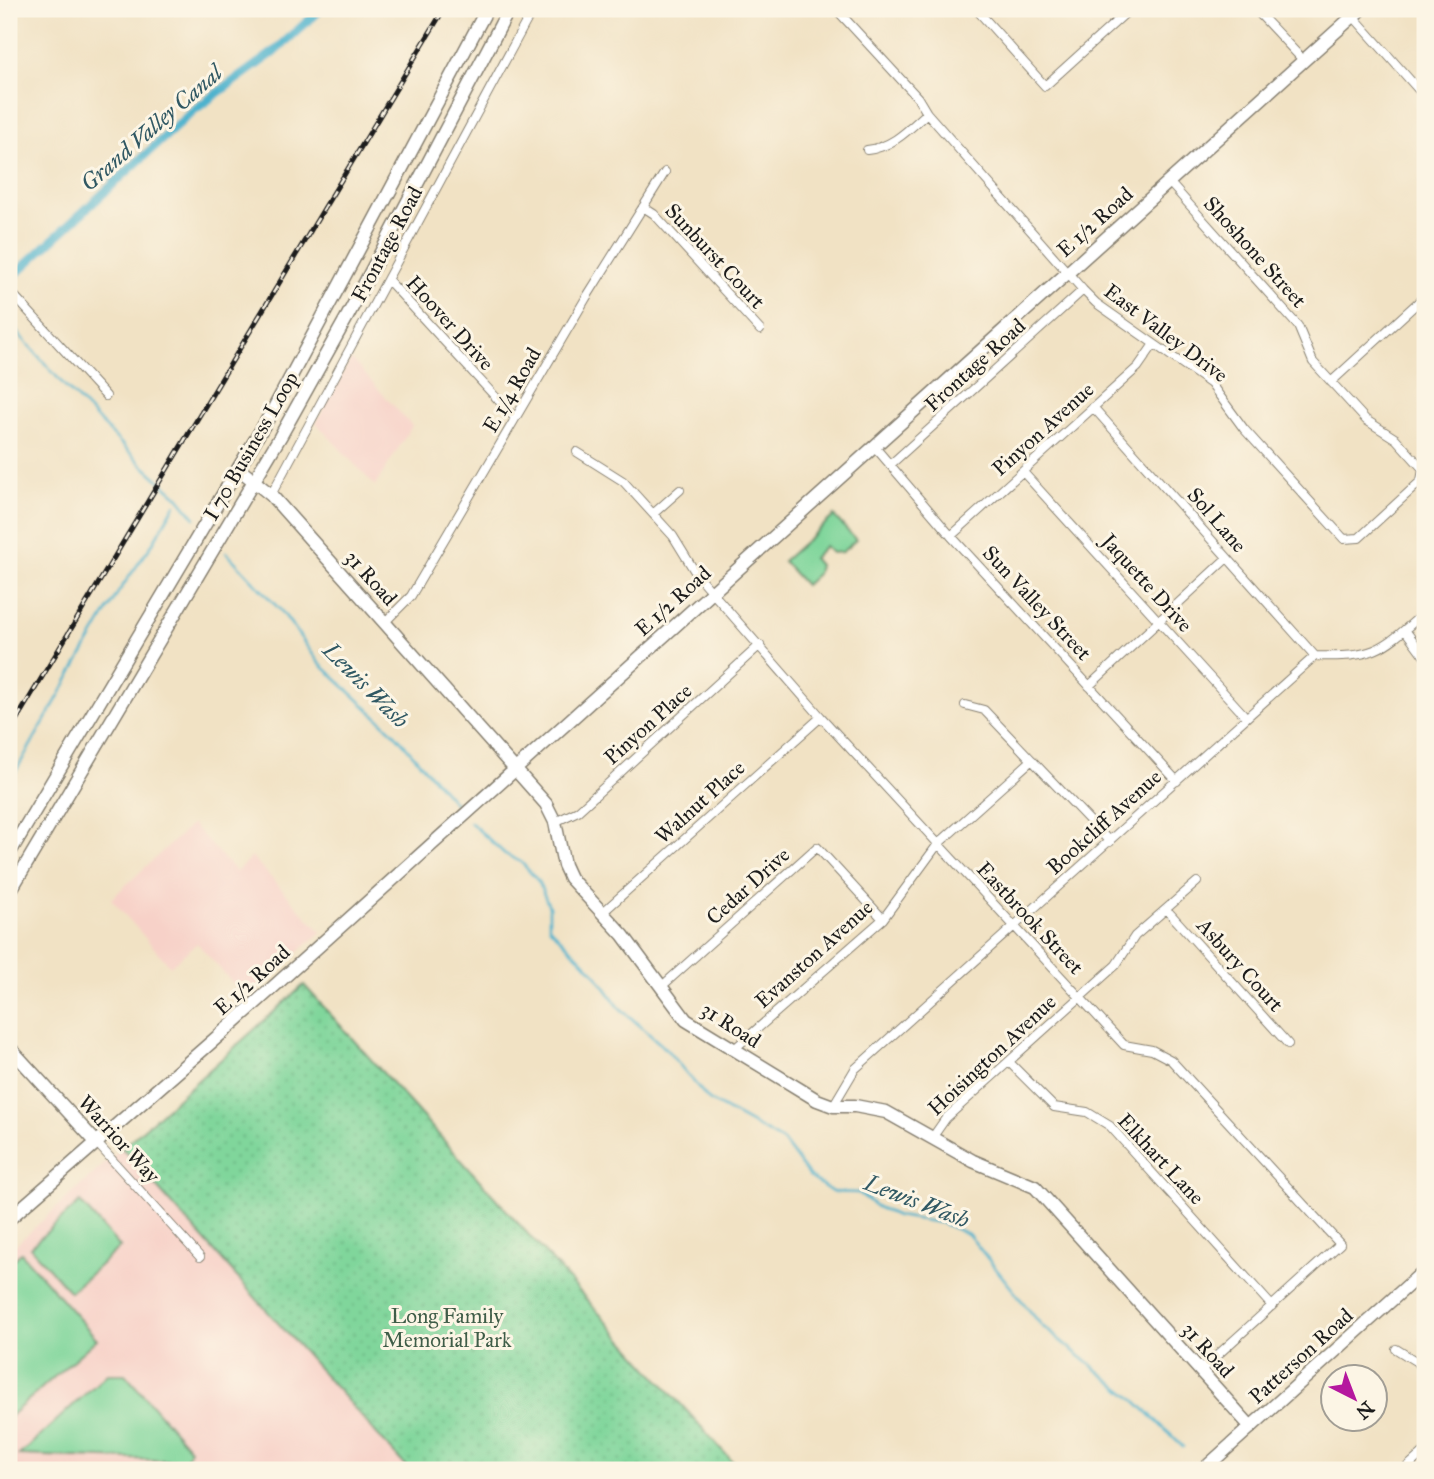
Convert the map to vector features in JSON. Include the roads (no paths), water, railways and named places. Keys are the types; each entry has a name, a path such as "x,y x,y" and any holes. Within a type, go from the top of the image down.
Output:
{"main road":[{"name":"I 70 Business Loop","path":"9,854 239,469 487,9"},
{"name":"I 70 Business Loop","path":"9,893 254,481 347,317 509,9"},
{"name":"E 1/2 Road","path":"9,1219 231,1025 1357,13"},
{"name":"31 Road","path":"239,469 271,495 517,768 546,804 555,822 564,865 570,878 623,934 686,1020 810,1096 833,1106 863,1107 886,1112 973,1161 1035,1186 1251,1427"},
{"name":"Warrior Way","path":"9,1047 96,1141"},
{"name":"Patterson Road","path":"1203,1470 1425,1270"}],"street":[{"name":"Frontage Road","path":"271,495 533,9"},
{"name":"East Valley Drive","path":"836,9 918,97 927,113 1083,290 1211,384 1244,429 1344,539 1359,538 1377,524 1421,481 1423,469"},
{"path":"976,9 1045,86 1130,9"},
{"path":"1111,9 1119,18"},
{"path":"1255,9 1304,61"},
{"path":"1357,13 1425,97"},
{"path":"867,150 881,148 899,139 927,113"},
{"name":"E 1/4 Road","path":"385,622 411,596 548,362 665,172"},
{"name":"Shoshone Street","path":"1169,182 1298,326 1313,362 1366,420 1396,439 1423,469"},
{"name":"Sunburst Court","path":"643,207 654,214 760,330"},
{"name":"Hoover Drive","path":"388,281 515,418"},
{"path":"9,290 106,396"},
{"name":"Frontage Road","path":"890,465 1083,290"},
{"path":"1331,382 1425,296"},
{"name":"Pinyon Avenue","path":"951,536 1138,367 1154,344"},
{"name":"Sol Lane","path":"1093,407 1315,656"},
{"name":"Sun Valley Street","path":"874,446 951,536 1177,781"},
{"name":"Eastbrook Street","path":"577,452 623,481 653,514 712,592 821,717 1124,1045 1152,1050 1171,1060 1340,1244 1272,1306"},
{"name":"Jaquette Drive","path":"1023,472 1247,717"},
{"path":"653,514 680,490"},
{"path":"1089,686 1227,558"},
{"path":"1315,656 1371,654 1390,644 1425,612"},
{"path":"1405,631 1425,657"},
{"name":"Pinyon Place","path":"555,822 578,811 760,645"},
{"name":"Bookcliff Avenue","path":"833,1106 855,1069 1315,656"},
{"path":"965,705 984,710 1110,842"},
{"name":"Walnut Place","path":"602,913 821,717"},
{"name":"Evanston Avenue","path":"733,1050 883,919 938,844 1032,760"},
{"name":"Cedar Drive","path":"661,987 817,847 883,919"},
{"name":"Hoisington Avenue","path":"932,1138 946,1118 1116,965 1135,936 1197,882"},
{"name":"Asbury Court","path":"1166,909 1288,1045"},
{"name":"Elkhart Lane","path":"1009,1062 1054,1107 1087,1112 1110,1126 1272,1306"},
{"name":"Warrior Way","path":"96,1141 200,1257"},
{"path":"1201,1370 1272,1306"},
{"path":"1396,1349 1417,1362 1425,1377"},
{"path":"1407,1467 1425,1451"}],"waterway":[{"name":"Grand Valley Canal","path":"9,280 194,110 274,52 321,9"},
{"name":"Lewis Wash","path":"9,323 64,385 140,463 178,497 195,518"},
{"path":"9,783 119,591 151,546 175,505"},
{"name":"Lewis Wash","path":"226,552 283,613 319,663 396,735 458,807"},
{"name":"Lewis Wash","path":"470,822 505,854 521,862 538,881 549,906 549,927 594,972 619,1007 666,1049 709,1100 783,1141 810,1177 832,1192 859,1193 877,1207 897,1216 941,1223 968,1234 1042,1326 1136,1401 1183,1447"}],"railway":[{"path":"9,732 444,9"}],"park label":[{"name":"Long Family Memorial Park","path":"447,1328"}]}
